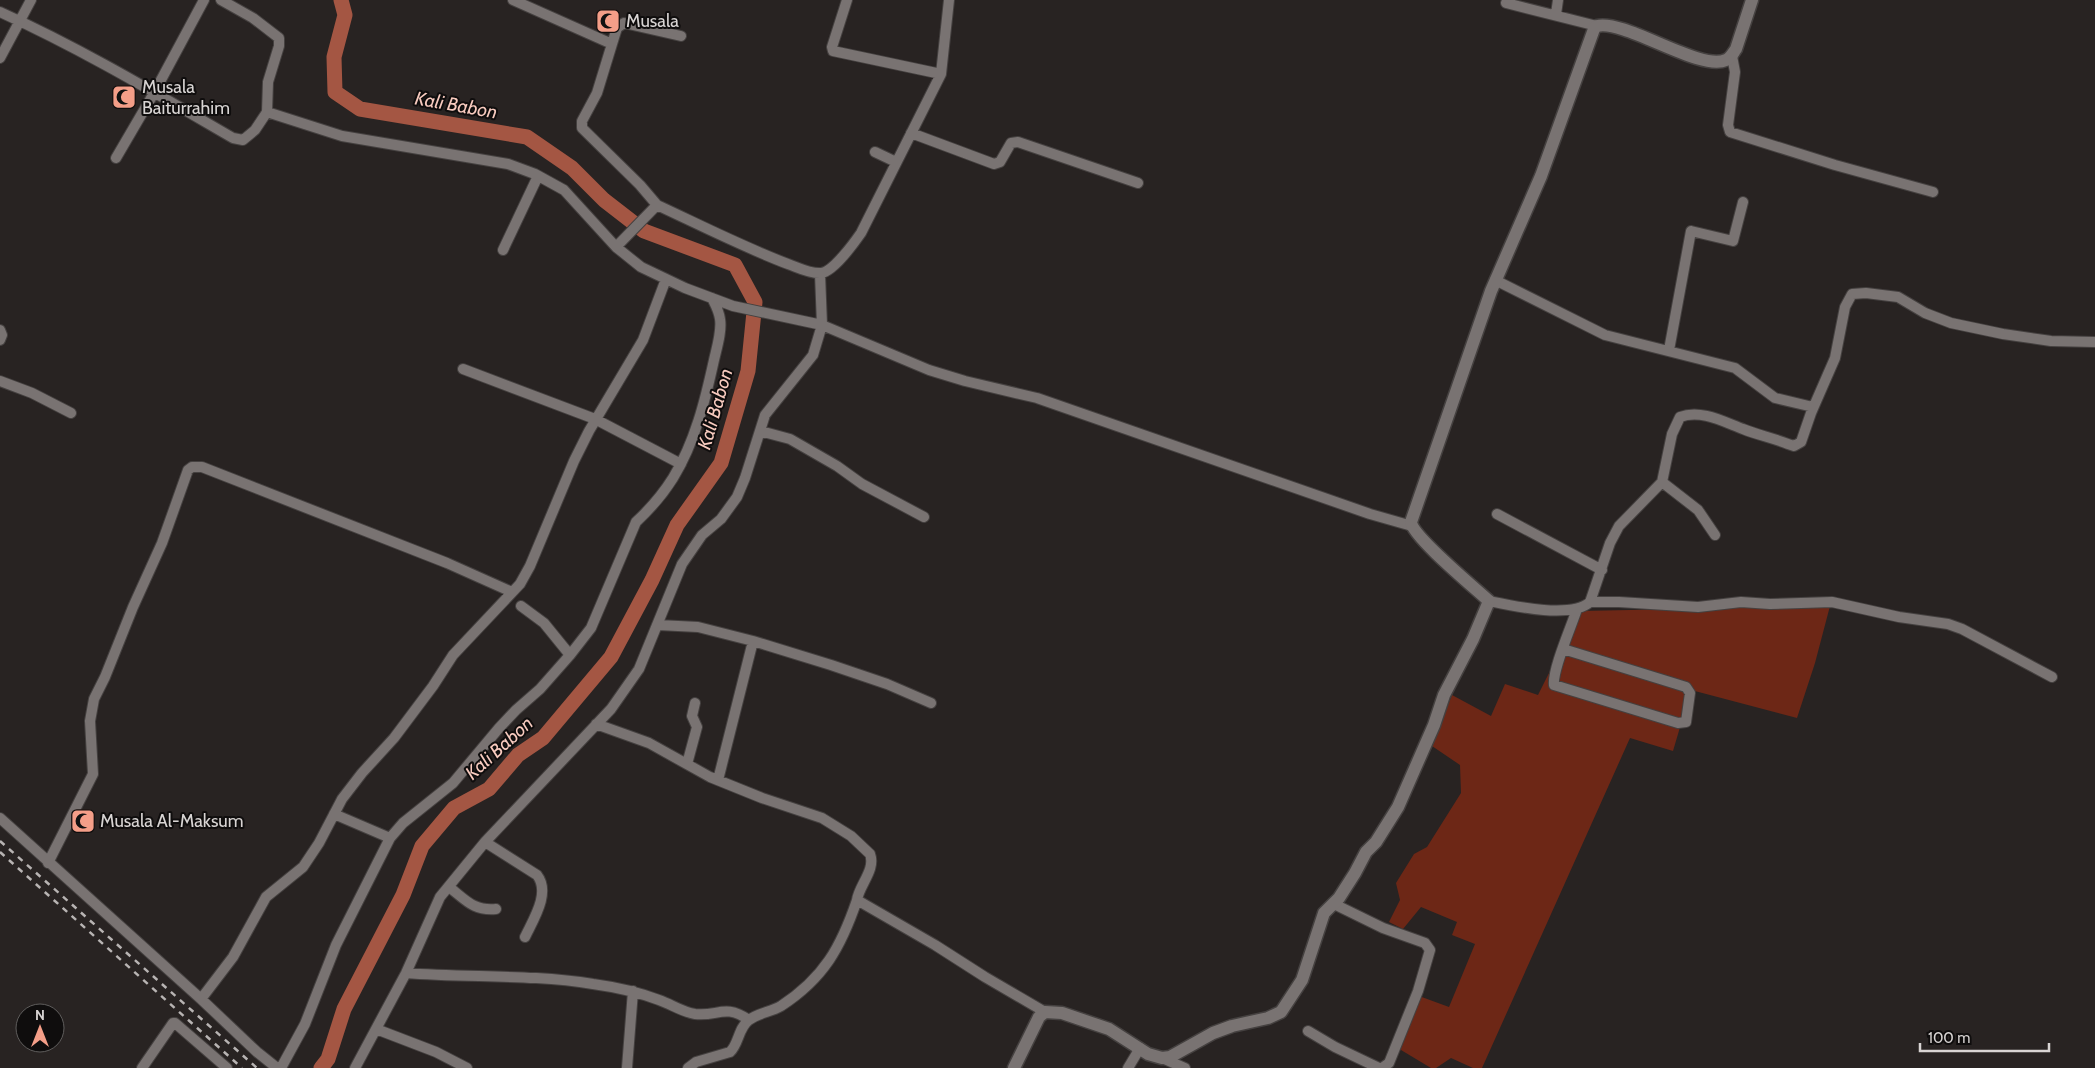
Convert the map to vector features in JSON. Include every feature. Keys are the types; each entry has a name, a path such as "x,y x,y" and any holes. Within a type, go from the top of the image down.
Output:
{"street":[{"path":"0,58 31,0"},
{"path":"116,158 204,0"},
{"path":"0,12 154,92 238,140 243,140 255,130 267,112 268,82 279,46 279,38 253,18 221,0"},
{"path":"513,0 612,44"},
{"path":"847,0 832,47 836,53 941,74"},
{"path":"681,36 624,23 616,28 597,93 582,121 582,128 640,185 655,207 757,252 820,274 828,270 848,250 861,233 941,74 949,0"},
{"path":"1556,14 1558,0"},
{"path":"1506,3 1556,14 1597,26 1603,25 1622,30 1709,60 1722,61 1732,56 1740,40 1752,0"},
{"path":"1412,526 1411,522 1495,280 1541,176 1597,26"},
{"path":"1732,56 1735,68 1728,125 1730,132 1836,165 1933,192"},
{"path":"267,112 342,136 508,164 538,176 564,190 641,267 666,279 733,306 763,314 822,325 929,370 965,381 1038,398 1370,514 1412,526 1425,542 1489,601 1519,607 1577,609 1585,607 1590,602 1610,543 1619,526 1662,482 1672,434 1680,416 1704,416 1723,420 1742,429 1794,446 1801,442 1813,407 1835,358 1845,307 1852,294 1881,294 1898,297 1925,313 1951,323 2003,334 2050,341 2095,342"},
{"path":"911,133 994,164 1000,162 1011,143 1018,142 1138,183"},
{"path":"875,152 896,162"},
{"path":"503,250 538,176"},
{"path":"1669,350 1692,231 1733,240 1743,202"},
{"path":"619,244 655,207"},
{"path":"355,1068 406,973 440,897 485,842 596,724 622,694 635,675 658,625 682,564 702,535 721,519 737,497 765,415 813,355 822,325 820,274"},
{"path":"201,999 233,957 266,897 302,867 342,800 362,773 394,738 433,686 453,655 520,584 530,566 574,460 595,419 643,340 666,279"},
{"path":"1495,280 1605,335 1735,368 1775,398 1813,407"},
{"path":"0,818 257,1052 279,1068 305,1024 336,946 390,838 403,823 453,784 498,728 540,689 570,656 591,628 636,522 648,511 672,480 696,428 718,344 720,320 718,308 712,298"},
{"path":"0,330 2,335 0,340"},
{"path":"463,369 595,419 681,464"},
{"path":"0,381 32,393 71,413"},
{"path":"760,431 790,439 837,466 862,484 924,517"},
{"path":"48,863 93,774 90,721 94,699 162,543 188,470 192,467 202,467 447,563 512,592"},
{"path":"1662,482 1698,510 1715,534"},
{"path":"1497,514 1602,570"},
{"path":"1162,1058 1170,1057 1190,1044 1213,1033 1232,1026 1268,1018 1280,1012 1302,980 1324,913 1334,904 1355,873 1366,852 1376,842 1398,807 1434,725 1444,695 1473,639 1489,601"},
{"path":"1590,602 1698,607 1741,602 1770,604 1832,602 1899,617 1948,624 1962,628 2052,677"},
{"path":"522,606 544,623 570,656"},
{"path":"1563,649 1686,687 1690,694 1686,722 1678,723 1554,685 1553,678 1563,649 1577,609"},
{"path":"658,625 698,627 753,641 888,684 931,703"},
{"path":"718,780 753,641"},
{"path":"687,764 697,727 692,716 695,703"},
{"path":"596,724 649,743 718,780 762,798 822,818 851,836 872,857 872,865 858,894 846,932 828,963 804,989 779,1006 749,1020 740,1032 730,1052 696,1062 688,1068"},
{"path":"334,814 390,838"},
{"path":"485,842 537,875 541,880 541,897 537,913 525,937"},
{"path":"449,887 483,910 496,909"},
{"path":"857,900 1045,1012 1056,1011 1109,1029 1148,1054 1185,1068"},
{"path":"1308,1031 1322,1040 1380,1068 1389,1063 1418,991 1430,950 1425,943 1383,928 1334,904"},
{"path":"406,973 451,977 548,978 592,984 633,991 697,1014 733,1011 749,1020"},
{"path":"627,1068 633,991"},
{"path":"1014,1068 1039,1018 1045,1012"},
{"path":"142,1068 173,1023 227,1068"},
{"path":"376,1030 436,1052 467,1068"},
{"path":"1128,1068 1140,1048"}],"shaded area":[{"path":"1830,606 1815,663 1797,718 1691,690 1673,751 1630,738 1482,1068 1473,1068 1451,1058 1436,1068 1431,1068 1396,1047 1419,996 1449,1007 1475,944 1452,935 1457,922 1421,907 1403,929 1389,922 1400,900 1396,883 1414,854 1427,847 1461,793 1460,765 1432,746 1452,695 1491,716 1505,684 1538,695 1580,611"}],"waterway":[{"name":"Kali Babon","path":"321,1068 328,1059 344,1009 403,895 422,846 454,808 489,789 518,755 543,738 611,657 652,580 677,525 721,463 748,371 755,302 735,265 644,231 604,200 572,168 527,137 360,109 335,92 334,57 345,15 341,0"}],"railway":[{"path":"0,841 257,1068"},
{"path":"0,852 242,1068"}],"place":[{"name":"Musala","path":"608,21"},
{"name":"Musala Baiturrahim","path":"124,97"},
{"name":"Musala Al-Maksum","path":"83,821"}]}
